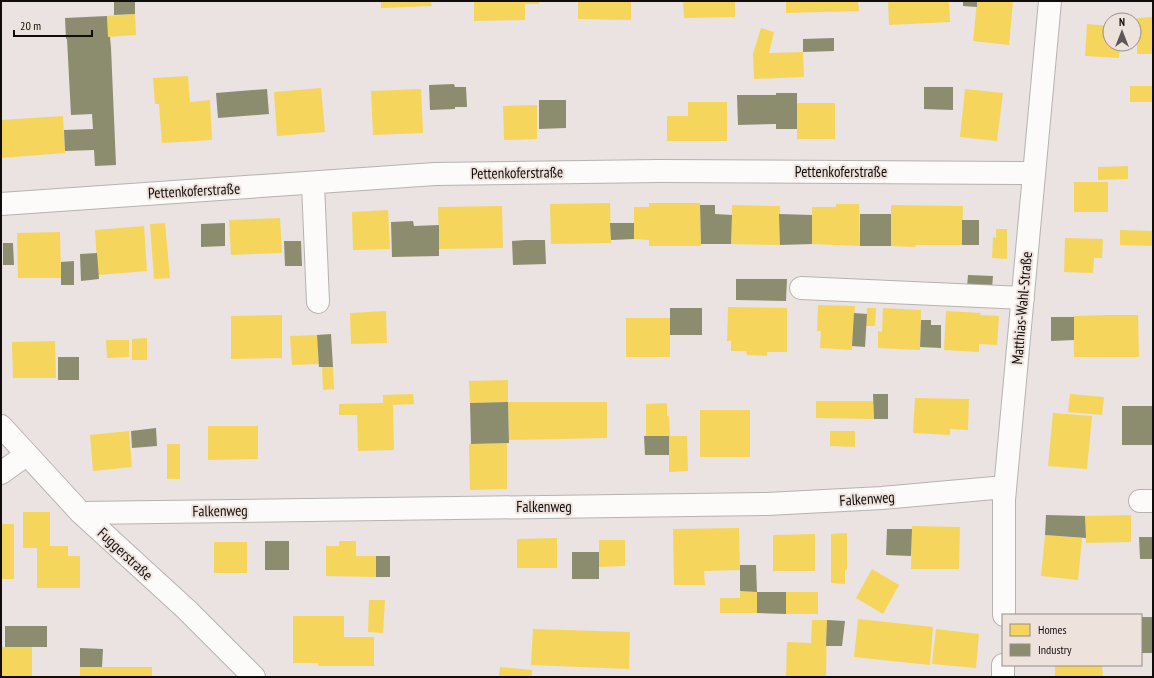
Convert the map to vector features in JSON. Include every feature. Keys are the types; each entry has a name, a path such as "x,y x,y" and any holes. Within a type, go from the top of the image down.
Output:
{"street":[{"name":"Matthias-Wahl-Straße","path":"1004,614 1004,500 1050,1"},
{"name":"Pettenkoferstraße","path":"1,204 132,194 314,184 435,174 659,171 1034,173"},
{"path":"314,184 318,302"},
{"path":"801,288 1023,298"},
{"name":"Fuggerstraße","path":"1,426 81,513 187,610 254,677"},
{"path":"1,473 26,454"},
{"name":"Falkenweg","path":"81,513 767,504 882,498 1006,487"},
{"path":"1003,666 1003,677"}],"building: Homes":[{"path":"381,1 431,1 432,6 381,8"},
{"path":"474,1 539,1 539,4 525,4 525,20 474,21"},
{"path":"563,1 631,1 631,20 578,19 578,2"},
{"path":"683,1 735,1 735,17 684,18"},
{"path":"786,1 858,1 859,11 786,13"},
{"path":"888,1 949,1 950,22 889,25"},
{"path":"977,1 1013,1 1009,45 973,41"},
{"path":"135,14 136,35 108,37 107,16"},
{"path":"1153,17 1153,54 1137,54 1137,52 1142,52 1142,18"},
{"path":"1087,24 1102,25 1102,52 1119,52 1119,58 1085,56"},
{"path":"761,28 774,32 769,53 803,52 804,77 754,79 753,54"},
{"path":"188,76 190,102 210,100 212,140 162,143 159,104 155,104 153,78"},
{"path":"1130,86 1153,86 1153,102 1130,102"},
{"path":"321,88 325,132 277,136 274,92"},
{"path":"421,89 423,133 373,135 371,91"},
{"path":"965,89 1003,93 997,141 960,137"},
{"path":"688,102 727,102 727,141 667,141 667,116 688,116"},
{"path":"797,103 835,103 835,139 797,139"},
{"path":"537,105 537,139 504,140 503,106"},
{"path":"63,116 65,153 1,158 1,120"},
{"path":"1128,166 1128,179 1098,180 1098,167"},
{"path":"1074,182 1108,182 1108,212 1074,212"},
{"path":"610,203 611,243 551,244 550,204"},
{"path":"649,203 700,203 701,246 649,246 649,240 634,239 634,207 649,207"},
{"path":"836,204 859,204 860,246 812,244 812,207 836,207"},
{"path":"732,205 780,206 780,245 731,244"},
{"path":"891,205 963,206 962,245 916,245 915,247 891,246"},
{"path":"502,206 503,248 439,249 438,207"},
{"path":"388,210 390,249 353,250 352,212"},
{"path":"280,218 282,253 231,255 229,220"},
{"path":"165,223 170,278 154,279 150,224"},
{"path":"144,226 147,271 98,275 95,230"},
{"path":"996,229 1007,229 1007,259 992,258 993,237 996,238"},
{"path":"1120,230 1153,231 1153,246 1120,245"},
{"path":"60,232 61,278 18,278 17,233"},
{"path":"1065,238 1103,239 1102,258 1094,258 1093,273 1064,272"},
{"path":"818,305 855,306 852,350 820,348 821,331 817,331"},
{"path":"728,307 787,308 787,352 767,352 767,356 747,355 746,351 731,351 731,341 727,341"},
{"path":"867,308 876,308 875,326 866,326"},
{"path":"883,308 921,310 920,350 878,348 878,331 882,332"},
{"path":"386,311 387,343 351,344 350,313"},
{"path":"946,311 981,313 980,315 999,316 997,345 979,344 979,352 944,350"},
{"path":"282,315 282,358 231,359 231,316"},
{"path":"1138,315 1139,357 1074,357 1073,316"},
{"path":"626,318 670,318 670,357 626,357"},
{"path":"317,335 319,364 292,365 290,336"},
{"path":"147,338 147,360 132,360 132,339"},
{"path":"106,340 129,340 129,357 107,358"},
{"path":"55,341 56,378 13,378 12,342"},
{"path":"322,367 333,367 334,389 323,390"},
{"path":"508,380 508,402 470,403 469,381"},
{"path":"413,394 414,404 393,405 394,450 358,451 357,415 339,415 339,404 383,403 383,395"},
{"path":"1070,394 1104,397 1102,415 1068,412"},
{"path":"915,398 969,399 968,430 950,429 950,435 913,433"},
{"path":"816,401 873,401 874,419 816,418"},
{"path":"508,402 607,402 607,438 509,440"},
{"path":"667,403 670,436 646,436 646,404"},
{"path":"700,410 750,410 750,457 700,457"},
{"path":"1053,413 1092,416 1087,469 1048,466"},
{"path":"208,426 258,426 258,459 208,460"},
{"path":"129,431 132,467 93,471 90,435"},
{"path":"830,431 855,431 855,447 830,446"},
{"path":"669,436 687,436 688,471 669,472"},
{"path":"507,443 507,489 470,490 469,444"},
{"path":"167,444 180,444 180,479 167,479"},
{"path":"23,512 50,512 50,546 68,546 68,556 80,556 80,588 37,588 37,548 23,548"},
{"path":"1131,515 1131,542 1086,543 1085,516"},
{"path":"1,524 14,524 14,579 1,579"},
{"path":"912,526 960,527 959,569 911,569"},
{"path":"739,528 740,570 704,571 705,585 674,585 673,529"},
{"path":"847,533 847,570 845,570 845,584 831,583 831,534"},
{"path":"815,534 815,571 773,571 773,535"},
{"path":"1045,535 1082,538 1078,580 1041,576"},
{"path":"557,538 557,568 517,568 517,539"},
{"path":"599,540 625,540 625,566 599,567"},
{"path":"339,541 356,541 356,556 376,556 376,577 326,576 326,546 339,546"},
{"path":"214,542 247,542 247,573 214,573"},
{"path":"872,569 899,585 883,614 856,598"},
{"path":"740,591 757,592 757,613 720,613 720,598 740,598"},
{"path":"786,592 818,592 818,614 786,614"},
{"path":"369,600 385,600 383,633 368,632"},
{"path":"293,616 344,616 344,637 374,637 374,666 318,666 318,663 293,663"},
{"path":"858,619 933,627 930,665 854,657"},
{"path":"812,620 827,620 826,677 786,677 787,642 811,643"},
{"path":"533,629 630,632 629,669 531,665"},
{"path":"936,629 979,634 976,668 932,664"},
{"path":"1,647 32,647 32,677 1,677"},
{"path":"1055,666 1102,666 1103,677 1055,677"},
{"path":"80,667 152,667 152,677 80,677"},
{"path":"500,667 532,670 532,677 499,677"}],"building: Industry":[{"path":"114,1 135,1 135,14 114,15"},
{"path":"963,1 977,1 977,7 963,6"},
{"path":"107,16 108,37 110,37 111,48 116,165 95,166 94,150 65,151 64,130 93,129 92,114 71,115 65,18"},
{"path":"834,38 834,51 803,52 803,39"},
{"path":"454,84 455,87 466,87 467,107 430,110 429,85"},
{"path":"924,87 953,87 953,110 924,109"},
{"path":"267,89 269,114 218,118 216,93"},
{"path":"776,93 797,93 797,129 776,129 776,124 738,125 737,95 776,95"},
{"path":"539,100 566,100 566,128 539,129"},
{"path":"700,205 715,205 715,214 732,215 731,244 701,244"},
{"path":"779,214 812,215 812,244 780,245"},
{"path":"860,214 891,214 891,246 860,246"},
{"path":"962,220 979,220 979,245 962,245"},
{"path":"413,221 414,226 439,225 439,256 392,257 391,222"},
{"path":"225,223 225,246 201,247 201,224"},
{"path":"610,223 634,223 634,239 611,240"},
{"path":"545,240 546,264 513,265 512,241"},
{"path":"284,241 301,241 302,266 285,266"},
{"path":"3,243 13,243 14,265 3,265"},
{"path":"97,253 99,279 81,281 80,254"},
{"path":"74,261 74,285 61,285 61,262"},
{"path":"968,275 993,276 992,288 967,287"},
{"path":"736,279 787,279 786,301 736,300"},
{"path":"670,308 702,308 702,335 670,335"},
{"path":"854,313 867,314 865,347 852,346"},
{"path":"1051,317 1074,317 1074,340 1051,341"},
{"path":"921,320 931,320 931,325 941,325 941,348 920,347"},
{"path":"331,334 333,367 319,367 317,335"},
{"path":"58,357 79,357 79,380 58,380"},
{"path":"873,394 888,394 888,419 874,419"},
{"path":"508,402 509,443 471,444 470,403"},
{"path":"1122,406 1153,406 1153,445 1122,445"},
{"path":"156,428 157,446 132,448 131,431"},
{"path":"644,436 669,436 669,455 645,455"},
{"path":"1046,515 1085,516 1086,538 1045,535"},
{"path":"887,529 912,529 911,556 886,555"},
{"path":"1139,537 1152,537 1153,559 1140,559"},
{"path":"265,541 289,541 289,570 265,570"},
{"path":"572,552 599,552 599,579 572,579"},
{"path":"376,556 390,556 390,577 376,577"},
{"path":"740,565 756,565 757,592 740,591"},
{"path":"757,592 786,592 786,614 757,613"},
{"path":"1142,617 1153,617 1153,653 1142,653"},
{"path":"827,620 845,621 842,646 826,646"},
{"path":"5,626 47,626 47,647 5,647"},
{"path":"80,648 103,649 102,667 80,667"}]}
